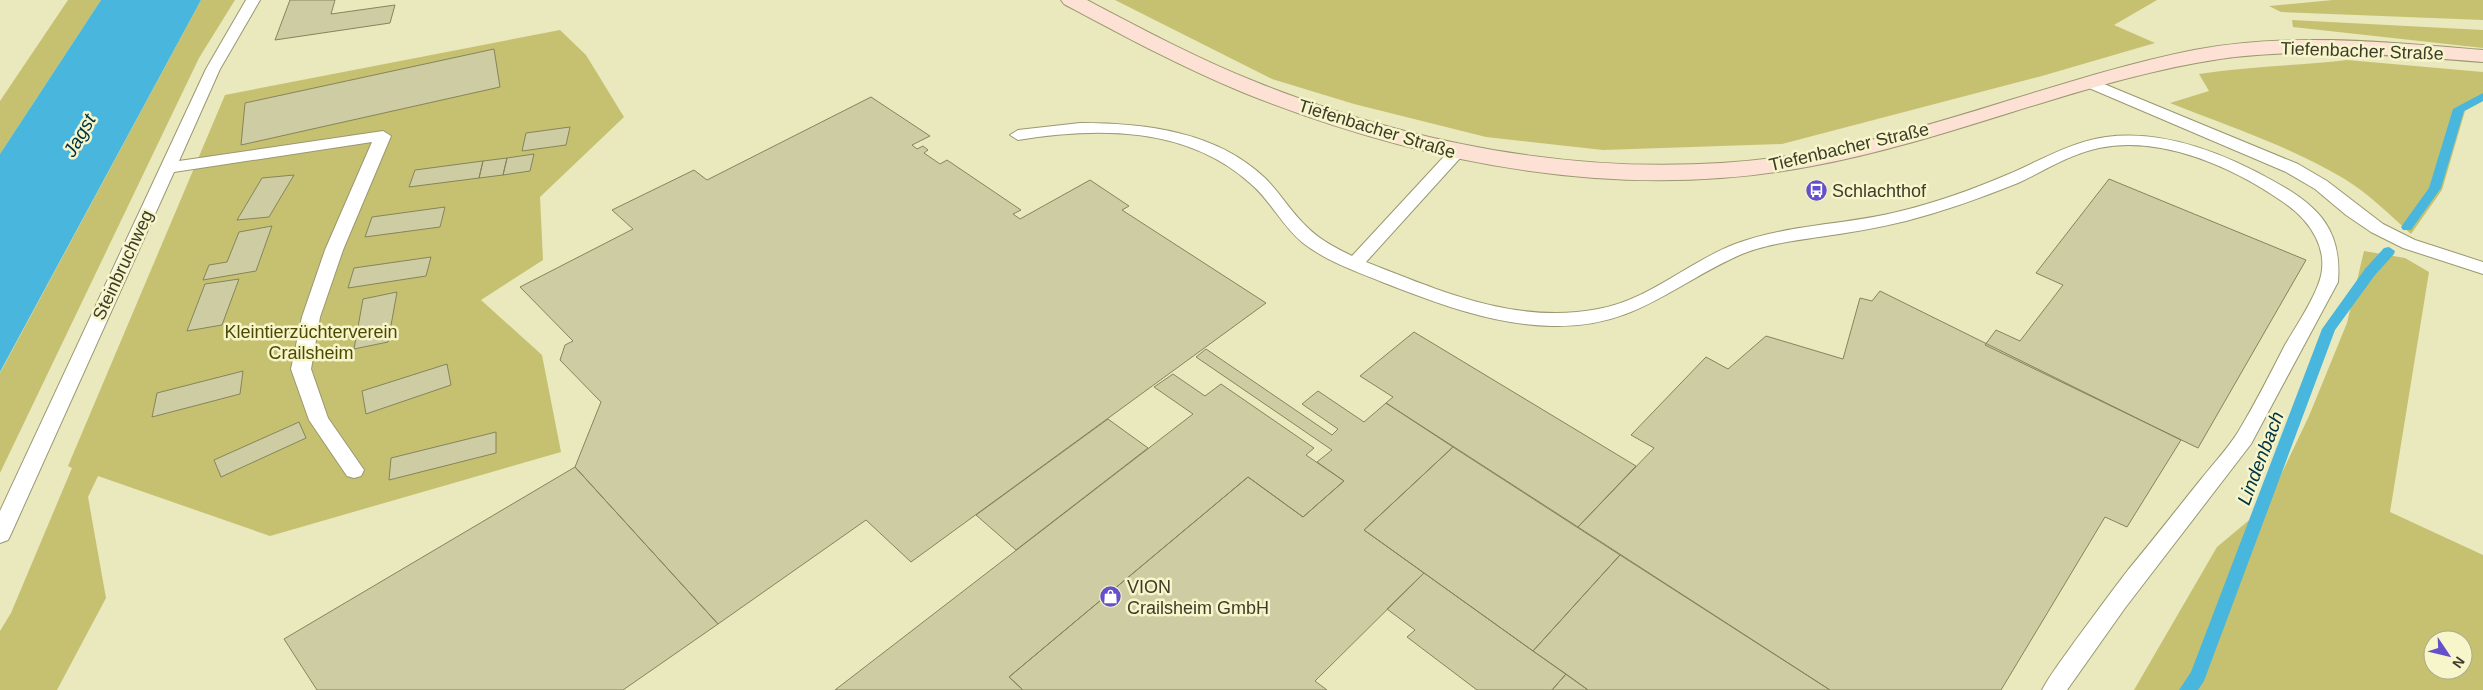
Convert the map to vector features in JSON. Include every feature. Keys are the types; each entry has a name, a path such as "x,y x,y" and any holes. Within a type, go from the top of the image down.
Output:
{"main road":[{"name":"Tiefenbacher Straße","path":"1071,0 1158,45 1249,87 1400,140 1456,154 1530,165 1611,172 1683,173 1749,169 1813,159 1888,142 2087,82 2196,57 2242,50 2324,47 2389,49 2478,57"}],"lane":[{"name":"Steinbruchweg","path":"0,534 213,69 253,0"},
{"path":"2087,82 2292,168 2321,185 2352,211 2377,228 2409,244 2483,268"},
{"path":"1018,135 1054,128 1103,127 1187,140 1210,148 1257,180 1308,238 1354,264 1438,296 1493,312 1554,320 1600,315 1655,297 1734,251 1770,239 1839,229 1909,214 2015,178 2073,150 2106,142 2145,142 2186,151 2239,171 2270,186 2302,208 2316,221 2325,234 2330,247 2332,264 2329,282 2244,439 2117,601 2054,690"},
{"path":"167,168 383,136 334,250 311,317 301,369 320,420 354,470"},
{"path":"1354,264 1456,154"}],"green space":[{"path":"68,0 101,0 0,154 0,101"},
{"path":"201,0 235,0 199,58 0,473 0,373"},
{"path":"1115,0 2157,0 2114,25 2155,43 2042,76 1782,144 1603,150 1486,137 1354,104 1272,79"},
{"path":"2333,0 2483,0 2483,20 2281,12 2269,6"},
{"path":"2292,20 2483,30 2483,48 2293,27"},
{"name":"Kleintierzüchterverein Crailsheim","path":"560,30 586,55 624,117 540,197 543,260 481,300 542,355 561,452 270,536 98,476 88,497 106,598 57,690 0,690 0,631 11,613 72,468 68,466 225,95"},
{"path":"2347,60 2483,72 2483,101 2465,111 2442,190 2411,234 2361,190 2343,178 2301,156 2258,137 2170,103 2209,91 2199,74"},
{"path":"2364,251 2405,258 2429,272 2390,512 2483,555 2483,690 2134,690 2217,547 2266,506 2309,416 2347,323"}],"water":[{"name":"Jagst","path":"101,0 201,0 0,372 0,154"}],"building":[{"path":"290,0 335,0 331,14 395,5 390,23 275,40"},
{"path":"494,49 500,87 241,145 245,103"},
{"path":"871,97 930,136 912,145 917,149 923,146 928,150 924,153 940,164 947,160 1021,210 1013,214 1020,219 1090,180 1129,206 1122,210 1266,303 911,562 866,520 718,624 575,467 601,402 560,360 565,345 573,341 520,287 633,229 612,210 694,170 707,180"},
{"path":"570,127 566,145 522,151 526,133"},
{"path":"534,154 530,171 503,175 507,158"},
{"path":"507,158 503,175 479,178 483,161"},
{"path":"483,161 479,178 409,187 415,170"},
{"path":"294,175 269,217 237,220 262,178"},
{"path":"2109,179 2306,260 2198,448 1985,345 1996,330 2020,341 2063,285 2036,273"},
{"path":"445,207 440,227 365,237 372,217"},
{"path":"272,226 256,271 203,280 209,265 227,262 239,232"},
{"path":"431,257 426,276 348,288 354,268"},
{"path":"239,279 222,325 187,331 205,284"},
{"path":"1880,291 2181,440 2127,527 2105,517 2001,690 1830,690 1578,527 1654,448 1631,435 1706,357 1728,369 1766,336 1843,359 1860,298 1872,301"},
{"path":"397,292 388,342 354,349 363,299"},
{"path":"1414,332 1636,466 1578,527 1386,403 1393,397 1360,376"},
{"path":"1206,349 1332,435 1338,429 1302,404 1318,391 1364,422 1386,403 1453,447 1364,530 1424,573 1315,681 1327,690 1023,690 1009,677 1248,477 1303,517 1344,481 1317,462 1332,450 1196,357"},
{"path":"447,364 451,385 366,414 362,391"},
{"path":"243,371 240,394 152,417 157,393"},
{"path":"1173,374 1205,396 1221,384 1314,448 1306,455 1344,481 1303,517 1248,477 1009,677 1023,690 835,690 1193,414 1154,387"},
{"path":"1108,419 1148,448 1016,550 976,515"},
{"path":"299,422 306,438 221,477 214,460"},
{"path":"496,432 496,453 389,480 391,458"},
{"path":"1453,447 1620,555 1533,651 1364,530"},
{"path":"575,467 718,624 623,690 317,690 284,639"},
{"path":"1620,555 1830,690 1588,690 1533,651"},
{"path":"1424,573 1566,674 1552,690 1477,690 1407,637 1415,630 1387,609"},
{"path":"1566,674 1588,690 1552,690"}],"waterway":[{"name":"Lindenbach","path":"2407,227 2435,188 2459,109 2483,96"},
{"name":"Lindenbach","path":"2188,690 2198,676 2329,329 2370,272 2389,251"}],"place":[{"name":"Schlachthof","path":"1816,191"},
{"name":"VION Crailsheim GmbH","path":"1111,597"}]}
